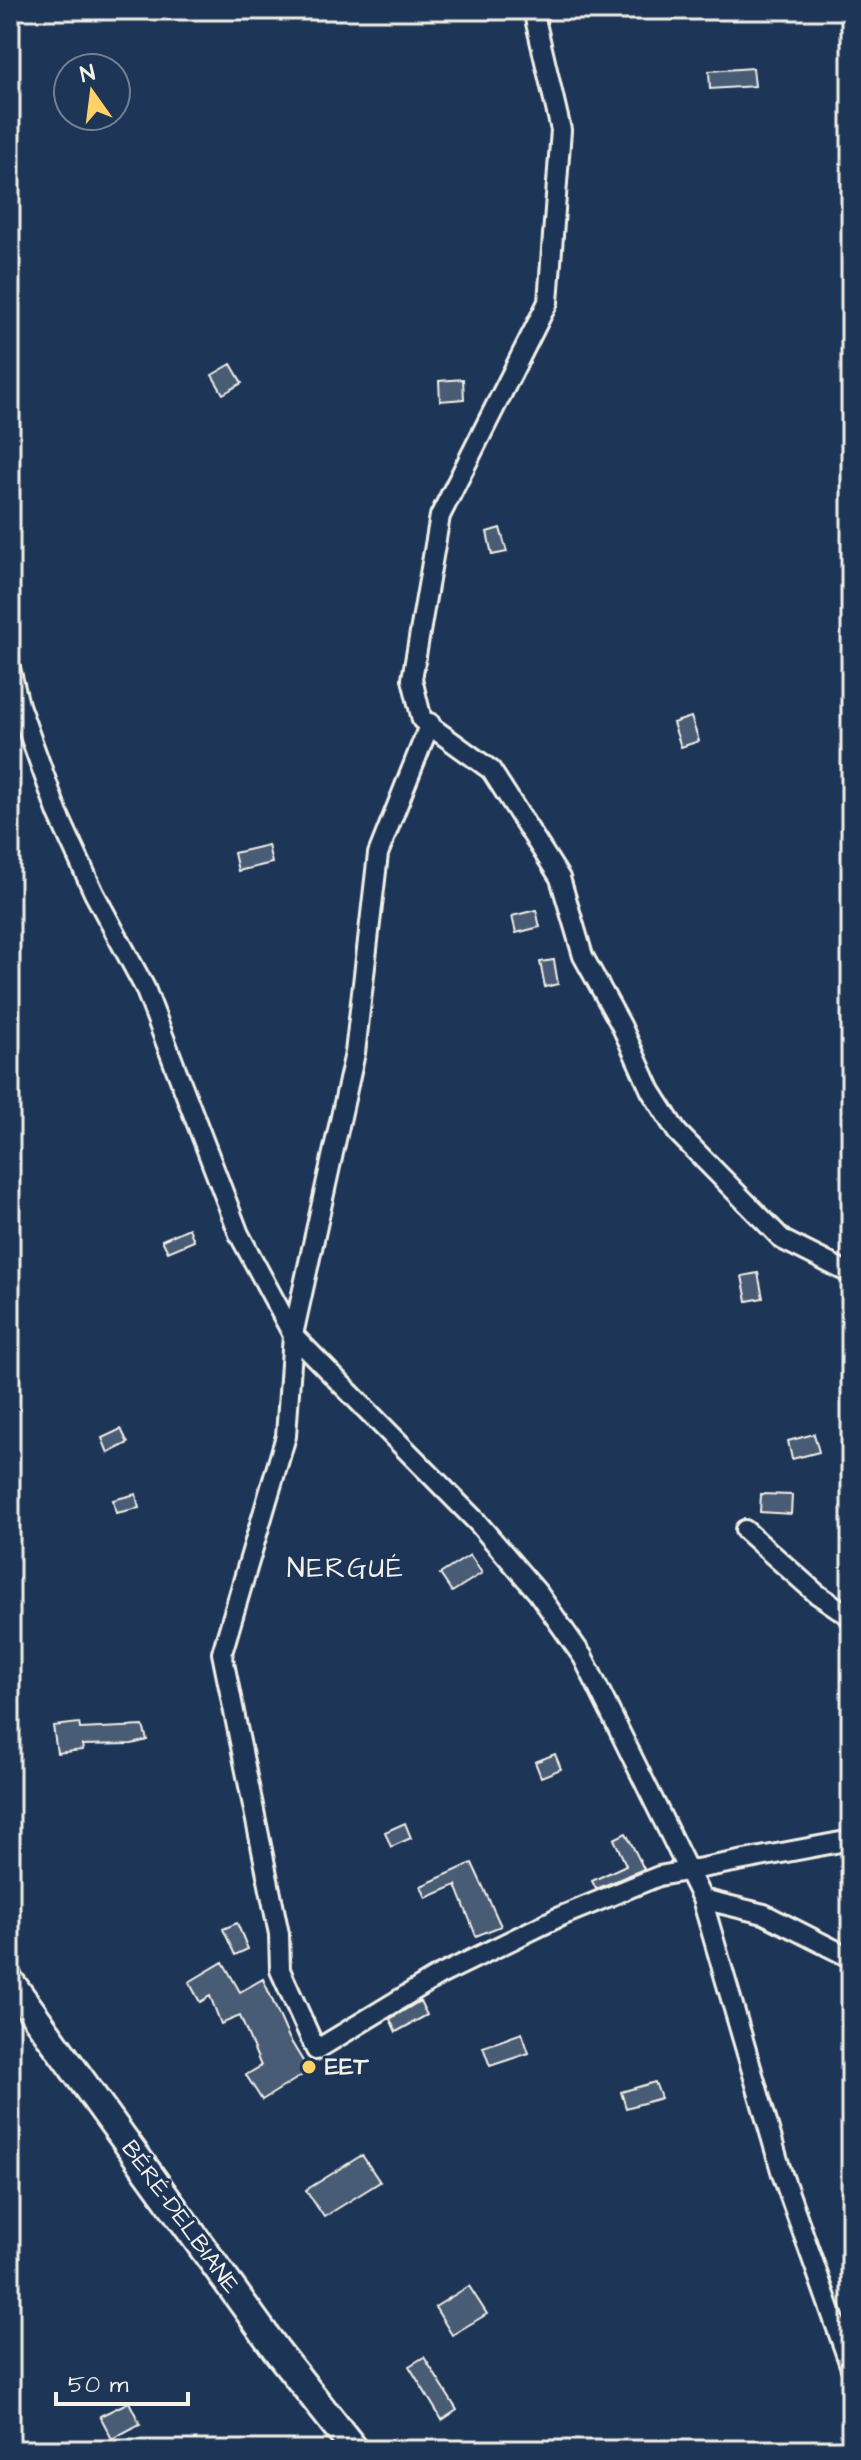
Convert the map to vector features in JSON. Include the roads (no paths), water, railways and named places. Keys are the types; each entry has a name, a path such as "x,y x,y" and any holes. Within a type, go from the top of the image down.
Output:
{"street":[{"path":"533,10 561,130 548,302 440,516 412,679 422,720 491,770 560,878 583,956 621,1025 651,1091 677,1132 783,1240 851,1274"},
{"path":"10,668 19,705 58,814 94,893 145,988 239,1234 293,1335 477,1522 538,1593 583,1657 685,1871 702,1899 782,2174 851,2368"},
{"path":"430,723 378,854 355,1053 293,1335 286,1436 222,1653 279,1934 280,1970 316,2050 438,1976 546,1923 659,1876 851,1840"},
{"path":"745,1530 817,1594 851,1617"},
{"path":"702,1899 764,1914 851,1958"},
{"name":"BÉRÉ-DELBIANE","path":"10,1981 277,2351 355,2450"}],"place":[{"name":"EET","path":"309,2067"}],"district":[{"name":"NERGUÉ","path":"346,1568"}]}
